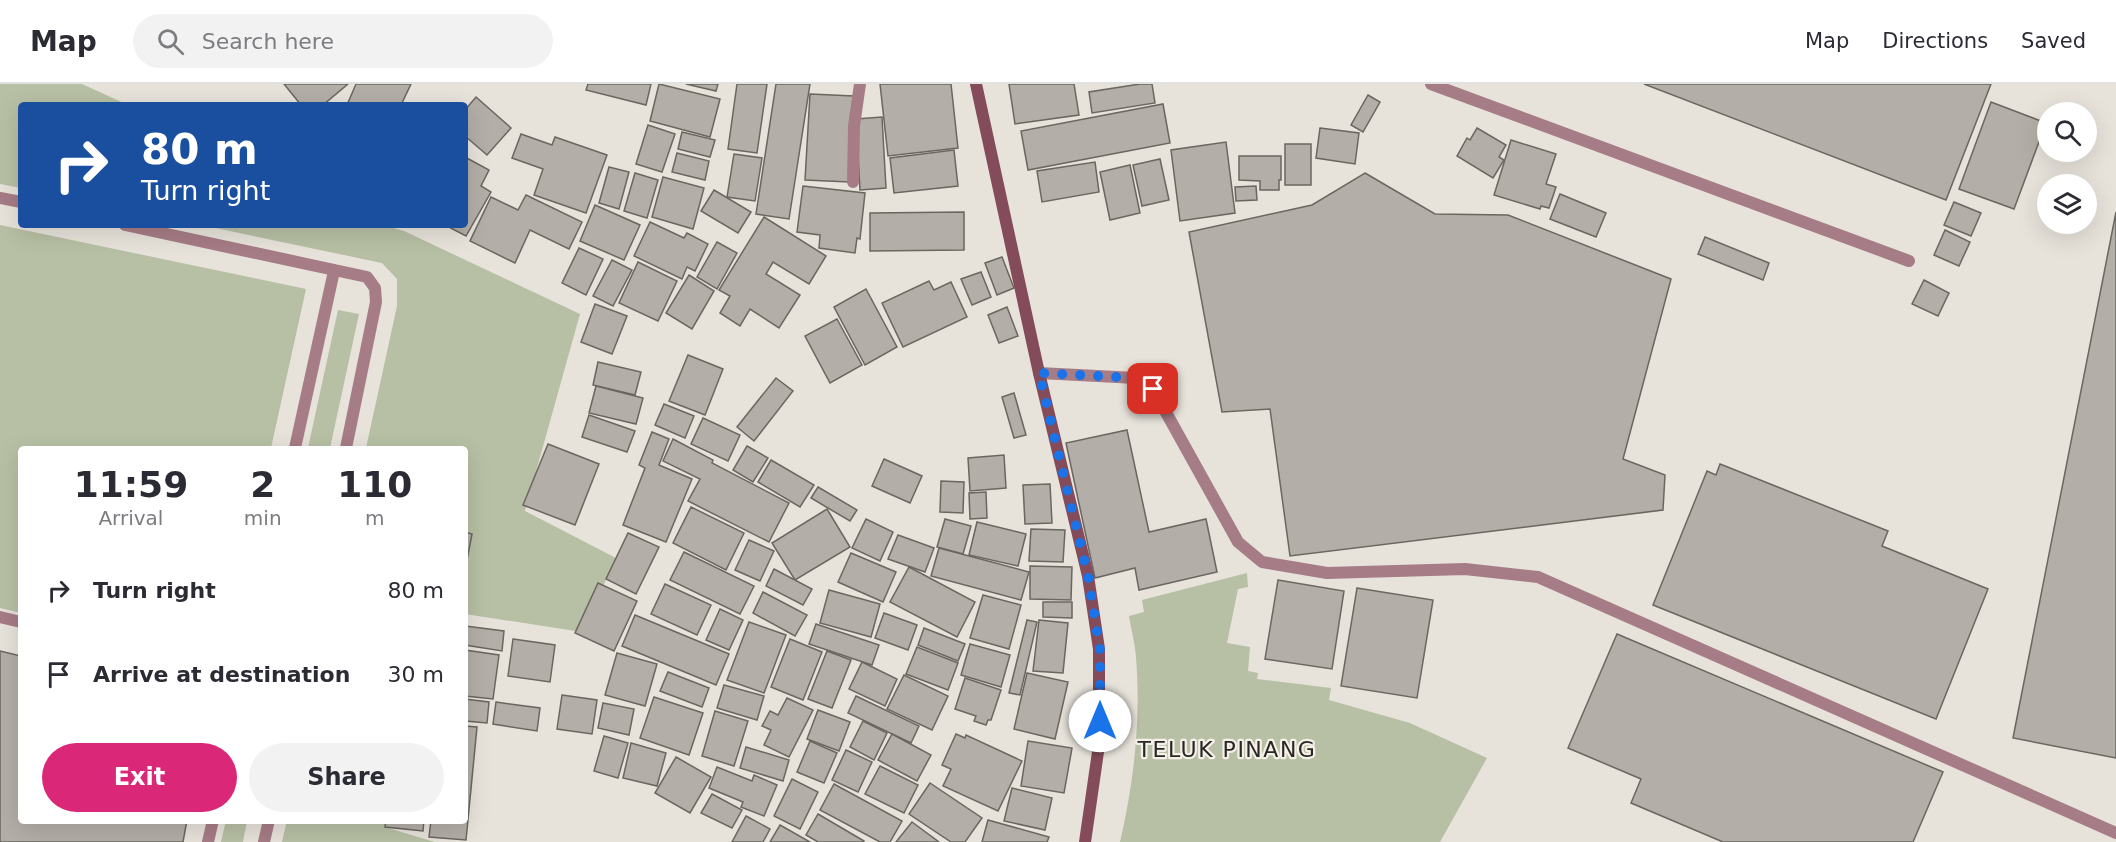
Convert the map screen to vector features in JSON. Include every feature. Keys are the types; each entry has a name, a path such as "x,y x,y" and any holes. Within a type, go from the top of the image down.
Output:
{"main road":[{"path":"976,84 1039,373 1088,576 1100,650 1100,745 1085,842"}],"lane":[{"path":"853,182 854,126 860,84"},
{"path":"1431,84 1909,261"},
{"path":"0,198 18,201"},
{"path":"139,228 367,277 375,288 376,302 346,446"},
{"path":"295,446 334,271"},
{"path":"1039,373 1136,378 1153,389 1238,542 1262,562 1327,573 1466,568 1538,577 2116,834"},
{"path":"0,617 18,621"},
{"path":"208,842 212,824"},
{"path":"264,842 268,824"}],"green space":[{"path":"0,84 82,84 121,102 18,102 18,187 0,184"},
{"path":"0,225 306,289 271,446 18,446 18,612 0,608"},
{"path":"215,228 394,228 580,314 525,511 616,558 582,632 468,614 468,446 366,446 397,306 397,279 382,263"},
{"path":"338,310 359,314 330,446 308,446"},
{"path":"1247,573 1248,587 1238,589 1227,643 1250,647 1248,671 1258,673 1257,679 1331,688 1329,700 1410,723 1487,758 1440,842 1120,842 1133,773 1138,704 1135,647 1129,616 1144,612 1142,600"},
{"path":"225,824 246,824 243,842 221,842"},
{"path":"286,824 388,824 388,828 435,842 282,842"}],"building":[{"path":"284,84 348,84 327,102 299,102"},
{"path":"356,84 411,84 402,102 348,102"},
{"path":"588,84 651,84 646,105 586,90"},
{"path":"659,84 720,99 710,137 650,121"},
{"path":"686,84 718,84 716,91"},
{"path":"737,84 767,84 757,153 728,149"},
{"path":"776,84 810,84 789,219 756,214"},
{"path":"880,84 951,84 958,148 888,156"},
{"path":"1009,84 1074,84 1079,115 1015,124"},
{"path":"1152,84 1155,103 1092,113 1089,92"},
{"path":"1644,84 1991,84 1946,200"},
{"path":"810,94 854,96 849,182 805,180"},
{"path":"1368,95 1380,102 1363,132 1351,125"},
{"path":"476,97 511,128 487,155 468,139 468,106"},
{"path":"1991,102 2037,120 2037,147 2014,209 1959,189"},
{"path":"1163,104 1170,143 1028,170 1021,131"},
{"path":"882,117 886,188 860,190 856,119"},
{"path":"648,125 675,134 662,172 636,164"},
{"path":"1320,128 1359,133 1355,164 1316,158"},
{"path":"1477,128 1506,145 1499,157 1504,160 1493,178 1457,156 1467,138 1470,140"},
{"path":"682,132 715,140 710,157 678,149"},
{"path":"521,134 552,145 555,137 607,155 586,213 534,195 543,169 512,158"},
{"path":"1511,140 1556,154 1546,184 1556,187 1549,208 1541,206 1540,209 1494,195"},
{"path":"1226,142 1235,213 1180,221 1171,150"},
{"path":"1285,144 1311,144 1311,185 1285,185"},
{"path":"954,150 958,186 894,193 890,158"},
{"path":"677,153 709,161 705,180 672,172"},
{"path":"734,154 762,158 755,201 727,197"},
{"path":"1239,156 1281,156 1279,190 1260,190 1260,181 1239,180"},
{"path":"468,159 489,170 481,186 491,192 466,236 451,228 468,228"},
{"path":"1160,159 1169,200 1142,206 1133,165"},
{"path":"1095,162 1099,192 1042,202 1037,171"},
{"path":"1130,165 1140,213 1110,220 1100,172"},
{"path":"609,167 629,172 619,209 599,203"},
{"path":"635,173 658,180 647,218 624,211"},
{"path":"1365,173 1435,214 1508,215 1671,279 1623,459 1665,475 1663,510 1290,556 1270,409 1222,412 1189,232 1312,205"},
{"path":"663,177 704,188 693,229 652,217"},
{"path":"803,186 865,193 860,239 857,238 855,253 819,248 820,235 797,232"},
{"path":"1256,186 1257,200 1236,201 1235,187"},
{"path":"714,190 751,212 738,233 701,211"},
{"path":"1560,194 1606,213 1596,237 1550,219"},
{"path":"526,195 582,222 569,249 530,230 515,263 470,241 491,197 518,210"},
{"path":"1954,202 1981,213 1971,236 1944,225"},
{"path":"595,205 640,225 624,260 580,241"},
{"path":"964,212 964,250 870,251 870,213"},
{"path":"2116,212 2116,758 2013,738"},
{"path":"764,217 826,256 809,284 773,262 766,274 800,295 779,328 750,309 740,326 720,313 730,296 719,290"},
{"path":"650,222 684,238 687,233 708,244 695,271 687,267 682,279 634,256"},
{"path":"1945,230 1970,242 1959,266 1934,255"},
{"path":"1705,237 1769,263 1763,280 1698,254"},
{"path":"717,242 737,253 717,289 697,277"},
{"path":"579,248 603,259 586,295 562,283"},
{"path":"1002,257 1014,288 997,295 985,263"},
{"path":"612,260 632,270 613,306 593,296"},
{"path":"638,262 677,281 658,321 619,303"},
{"path":"981,272 991,297 972,305 961,279"},
{"path":"689,275 714,291 692,329 666,313"},
{"path":"1924,280 1949,293 1938,316 1912,304"},
{"path":"929,281 934,290 951,282 967,317 903,347 882,303"},
{"path":"866,289 897,347 865,365 834,307"},
{"path":"595,304 627,316 612,354 581,342"},
{"path":"1007,307 1018,336 999,343 988,315"},
{"path":"837,319 862,365 830,383 805,336"},
{"path":"688,355 723,369 705,415 669,401"},
{"path":"598,362 641,372 635,395 593,385"},
{"path":"776,378 793,391 754,441 737,427"},
{"path":"596,386 643,398 636,424 589,413"},
{"path":"1014,393 1026,435 1014,438 1002,397"},
{"path":"664,404 694,416 685,438 655,425"},
{"path":"589,415 635,431 627,452 582,437"},
{"path":"703,418 740,435 728,461 691,444"},
{"path":"1127,430 1149,532 1206,519 1217,572 1139,590 1135,568 1095,578 1066,443"},
{"path":"652,432 669,439 659,465 692,479 666,542 623,525 645,468 639,465"},
{"path":"673,439 713,460 712,463 789,503 769,542 688,501 700,479 663,461"},
{"path":"548,444 599,464 575,525 523,505"},
{"path":"747,446 768,458 753,482 733,470"},
{"path":"1004,455 1006,488 970,491 968,458"},
{"path":"884,459 922,476 910,503 872,486"},
{"path":"771,460 814,485 800,507 758,482"},
{"path":"1720,464 1888,531 1882,546 1988,589 1936,719 1653,605 1707,471 1716,475"},
{"path":"941,481 964,482 963,513 940,512"},
{"path":"1050,484 1052,523 1025,524 1023,485"},
{"path":"818,487 857,510 850,521 811,498"},
{"path":"986,492 987,518 970,519 969,493"},
{"path":"691,507 744,533 726,570 673,543"},
{"path":"827,509 850,547 795,580 772,543"},
{"path":"866,519 893,532 880,561 852,548"},
{"path":"945,519 971,526 963,554 937,547"},
{"path":"977,522 1026,534 1018,566 969,555"},
{"path":"1031,529 1065,530 1063,562 1029,561"},
{"path":"468,533 472,534 468,555"},
{"path":"628,533 659,547 636,594 606,579"},
{"path":"898,535 934,548 925,572 888,559"},
{"path":"749,540 774,551 760,581 735,570"},
{"path":"939,548 1029,572 1021,600 931,576"},
{"path":"684,552 754,586 740,614 670,580"},
{"path":"851,553 896,572 883,602 838,582"},
{"path":"1030,566 1072,567 1071,600 1030,599"},
{"path":"909,567 975,602 957,637 890,602"},
{"path":"774,569 812,589 803,605 766,586"},
{"path":"1278,580 1344,591 1332,669 1265,659"},
{"path":"598,583 637,601 614,651 575,633"},
{"path":"665,584 711,605 697,635 651,614"},
{"path":"1357,588 1433,600 1417,698 1341,686"},
{"path":"829,590 880,604 871,637 820,623"},
{"path":"763,592 807,615 795,636 753,613"},
{"path":"983,595 1021,605 1009,649 970,638"},
{"path":"1043,602 1072,602 1072,618 1043,617"},
{"path":"720,609 743,620 729,650 706,640"},
{"path":"884,613 917,625 908,650 875,638"},
{"path":"635,615 729,654 716,685 622,646"},
{"path":"1027,620 1037,622 1020,695 1009,693"},
{"path":"1039,620 1068,623 1063,673 1033,671"},
{"path":"749,622 786,635 764,693 727,680"},
{"path":"816,624 879,645 872,665 809,644"},
{"path":"468,626 504,631 502,651 468,645"},
{"path":"924,628 965,644 958,661 918,645"},
{"path":"1617,634 1943,772 1913,842 1723,842 1631,803 1641,779 1568,748"},
{"path":"513,639 555,645 550,682 508,676"},
{"path":"790,639 822,652 803,700 771,687"},
{"path":"970,644 1010,655 1001,687 961,675"},
{"path":"917,647 958,663 948,690 906,674"},
{"path":"468,650 499,655 493,699 468,696"},
{"path":"0,651 18,655 18,824 186,824 183,842 0,842"},
{"path":"827,651 851,660 832,708 808,699"},
{"path":"617,653 657,664 645,706 605,695"},
{"path":"862,662 897,679 885,706 849,689"},
{"path":"668,672 709,688 702,707 660,691"},
{"path":"1027,673 1068,682 1055,739 1014,729"},
{"path":"904,675 948,696 932,730 887,709"},
{"path":"965,678 1001,690 991,720 988,720 986,725 974,721 976,716 955,709"},
{"path":"724,685 764,696 757,720 717,708"},
{"path":"562,695 597,700 592,734 557,729"},
{"path":"856,696 919,726 911,743 848,713"},
{"path":"654,697 703,713 689,755 640,738"},
{"path":"787,698 813,710 789,757 764,745 771,730 762,726 770,711 778,715"},
{"path":"468,699 489,702 487,723 468,721"},
{"path":"496,702 540,708 537,731 493,724"},
{"path":"603,703 634,709 629,735 598,728"},
{"path":"818,710 850,722 839,751 807,739"},
{"path":"715,711 748,721 734,766 702,756"},
{"path":"863,721 887,733 874,760 850,747"},
{"path":"468,726 477,727 468,819"},
{"path":"892,734 931,755 917,781 878,760"},
{"path":"956,734 965,738 966,735 1022,761 998,811 943,786 951,769 942,765"},
{"path":"604,736 628,743 618,778 594,771"},
{"path":"810,741 837,753 824,783 797,772"},
{"path":"1028,741 1072,748 1064,793 1021,786"},
{"path":"631,743 666,753 657,786 623,778"},
{"path":"746,747 789,760 783,781 740,768"},
{"path":"846,750 872,762 858,792 832,780"},
{"path":"676,757 711,777 690,813 655,793"},
{"path":"880,766 918,785 904,813 865,794"},
{"path":"717,767 752,781 754,775 777,785 764,816 741,807 743,802 709,788"},
{"path":"792,779 818,792 800,829 774,816"},
{"path":"930,783 982,818 965,842 951,842 909,814"},
{"path":"834,784 902,821 890,842 880,842 820,810"},
{"path":"1012,788 1052,798 1045,830 1004,821"},
{"path":"712,794 742,810 732,828 701,813"},
{"path":"818,814 864,841 818,842 806,835"},
{"path":"746,816 770,829 763,842 732,842"},
{"path":"988,820 1049,837 1047,842 982,842"},
{"path":"912,822 939,842 896,842"},
{"path":"385,824 424,824 423,831 385,827"},
{"path":"431,824 468,824 466,840 429,837"},
{"path":"780,825 810,842 770,842"}],"district":[{"name":"TELUK PINANG","path":"1227,749"}],"route":[{"path":"1100,721 1100,650 1088,576 1039,373 1136,378 1153,389"}]}
